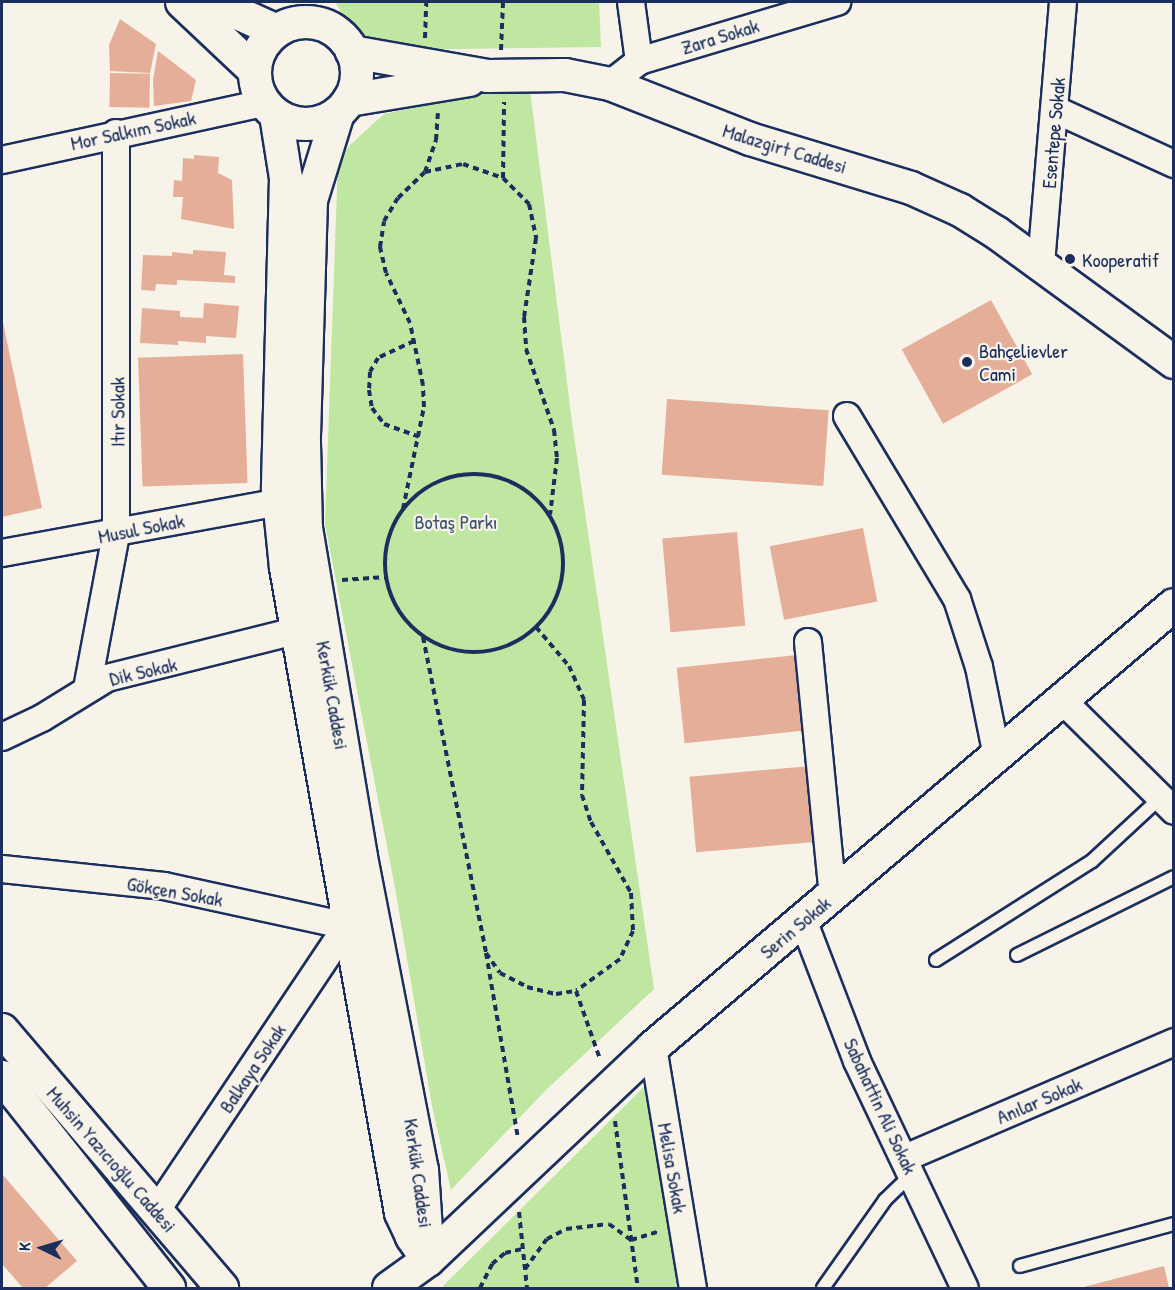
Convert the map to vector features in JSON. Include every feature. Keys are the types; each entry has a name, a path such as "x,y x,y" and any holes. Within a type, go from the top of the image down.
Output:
{"street":[{"path":"182,2 255,71 270,109 301,124 327,120 343,106 356,84 352,52 328,15 303,22 283,20 213,2"},
{"path":"631,2 639,61"},
{"name":"Zara Sokak","path":"610,84 639,61 837,2"},
{"name":"Esentepe Sokak","path":"1041,264 1056,110 1063,2"},
{"path":"255,71 258,55 283,20"},
{"name":"Malazgirt Caddesi","path":"352,52 496,83 565,75 610,84 740,135 911,188 960,210 1041,264 1173,362"},
{"path":"343,106 496,83"},
{"name":"Kerkük Caddesi","path":"292,501 311,200 343,106"},
{"name":"Kerkük Caddesi","path":"270,109 286,178 292,501 309,629 360,924 400,1212 411,1238 428,1260"},
{"name":"Mor Salkım Sokak","path":"2,160 116,133 270,109"},
{"path":"1056,110 1173,164"},
{"name":"Itır Sokak","path":"87,689 116,534 116,133"},
{"path":"847,417 957,599 980,666 997,756"},
{"name":"Musul Sokak","path":"2,553 292,501"},
{"name":"Serin Sokak","path":"389,1288 428,1260 653,1047 1173,605"},
{"name":"Dik Sokak","path":"2,737 42,718 107,678 309,629"},
{"path":"808,642 832,895"},
{"path":"1061,699 1167,804"},
{"name":"Gökçen Sokak","path":"2,869 164,886 360,924"},
{"name":"Sabahattin Ali Sokak","path":"803,920 857,1061 965,1288"},
{"name":"Balkaya Sokak","path":"157,1210 360,924"},
{"name":"Muhsin Yazıcıoğlu Caddesi","path":"2,1030 222,1288"},
{"name":"Anılar Sokak","path":"908,1166 1173,1042"},
{"name":"Melisa Sokak","path":"653,1047 693,1288"},
{"name":"Muhsin Yazıcıoğlu Caddesi","path":"2,1077 169,1288"},
{"name":"Serin Sokak","path":"413,1288 428,1260"}],"lane":[{"path":"936,960 1092,861 1167,804"},
{"path":"1017,955 1173,878"},
{"path":"830,1286 908,1166"},
{"path":"1020,1266 1173,1224"}],"path":[{"path":"424,66 426,2"},
{"path":"503,2 496,83 504,106 503,178"},
{"path":"496,83 504,106"},
{"path":"403,509 435,483 466,474 490,475 514,482 534,496 550,515 560,537 563,569 552,608 536,627 509,645 469,652 446,648 423,637 406,620 393,600 386,577 386,553 392,529 403,509 424,407 410,323 386,273 380,247 384,221 398,198 425,172 436,140 436,103"},
{"path":"425,172 463,164 503,178 529,204 536,238 524,317 526,348 554,430 557,458 550,515"},
{"path":"414,340 378,358 370,372 369,390 372,408 384,424 419,437"},
{"path":"329,581 386,577"},
{"path":"486,952 500,973 527,987 556,994 576,991 620,959 633,931 631,893 591,822 582,795 584,700 569,666 536,627"},
{"path":"423,637 486,952 520,1175 527,1288"},
{"path":"576,991 611,1089 638,1288"},
{"path":"525,1269 547,1239 566,1229 609,1224 631,1240"},
{"path":"631,1240 683,1224"},
{"path":"480,1288 492,1264 505,1253 523,1248"}],"green space":[{"path":"335,2 599,2 601,47 384,50 359,42"},
{"name":"Botaş Parkı","path":"530,90 572,422 654,989 545,1091 451,1190 432,1106 395,888 325,524 338,162 350,145 384,114 436,103 463,91"},
{"path":"649,1082 677,1288 443,1288 443,1286"}],"building":[{"path":"120,19 156,44 150,73 110,71 109,45"},
{"path":"158,51 196,80 191,101 154,106 153,80"},
{"path":"110,73 150,74 149,108 109,107"},
{"path":"194,155 219,157 218,173 232,180 234,229 181,219 183,197 173,197 174,180 182,181 183,158 194,159"},
{"path":"193,250 226,252 224,275 235,276 235,283 177,280 177,285 156,284 155,291 141,290 143,255 172,256 172,252 193,254"},
{"name":"Bahçelievler Cami","path":"991,300 1032,374 943,424 902,349"},
{"path":"204,303 239,306 236,338 206,336 206,343 178,341 178,345 140,343 142,308 180,311 180,317 203,318"},
{"path":"2,318 42,508 2,517"},
{"path":"243,354 248,483 143,487 138,358"},
{"path":"667,399 829,410 823,486 662,475"},
{"path":"863,528 877,602 784,620 770,546"},
{"path":"737,532 745,626 670,632 662,539"},
{"path":"797,655 805,731 685,743 677,668"},
{"path":"811,766 818,842 696,852 689,777"},
{"path":"2,1174 77,1261 45,1288 23,1288 2,1264"},
{"path":"1164,1266 1169,1288 1080,1288"}],"place":[{"name":"Kooperatif","path":"1070,259"},
{"name":"Bahçelievler Cami","path":"967,362"}]}
